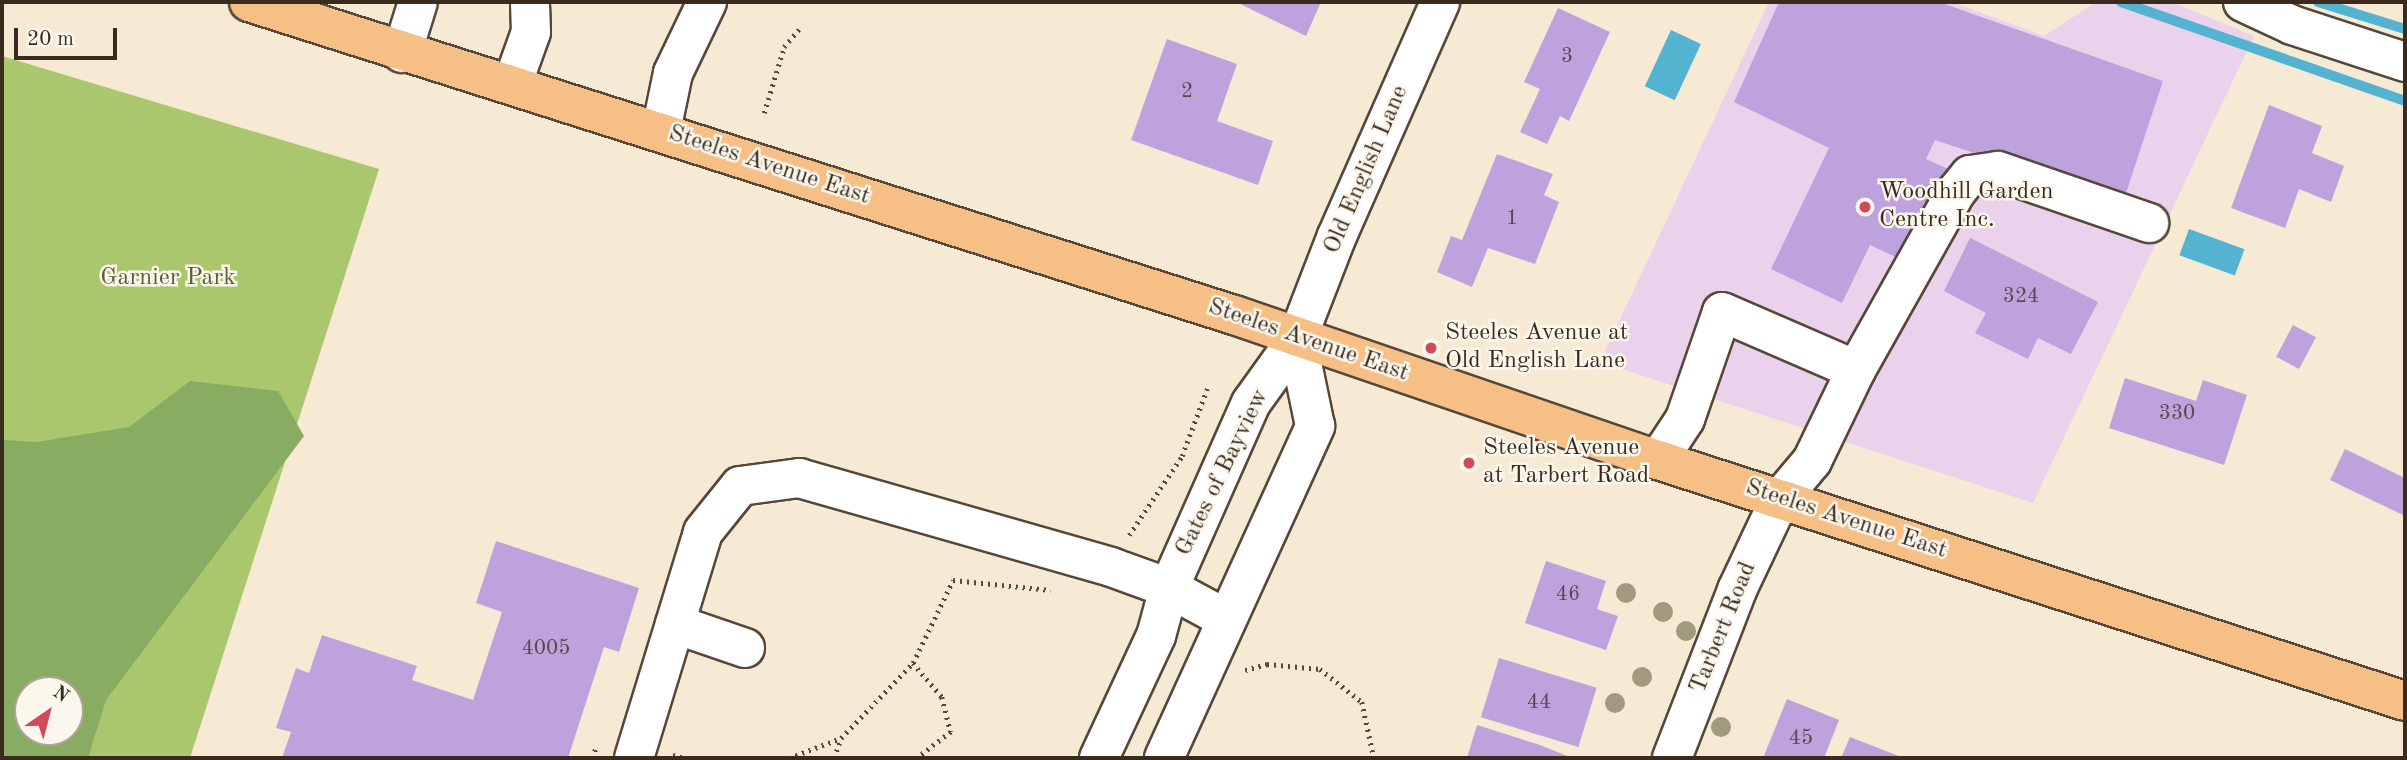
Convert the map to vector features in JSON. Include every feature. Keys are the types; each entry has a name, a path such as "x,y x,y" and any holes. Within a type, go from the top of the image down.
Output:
{"main road":[{"name":"Steeles Avenue East","path":"249,2 402,54 661,131 1234,315 1297,339 1658,460 2405,701"}],"street":[{"path":"402,54 418,2"},
{"path":"512,85 531,32 530,2"},
{"path":"661,131 673,73 707,2"},
{"name":"Old English Lane","path":"1297,339 1337,236 1440,2"},
{"path":"2243,2 2292,25 2405,62"},
{"name":"Tarbert Road","path":"1672,758 1737,590 1780,499 1812,461 1856,370 1956,192 1970,175 1998,172 2149,223"},
{"path":"1658,460 1685,419 1722,312 1856,370"},
{"name":"Gates of Bayview","path":"1099,758 1156,636 1169,588 1251,403 1297,339"},
{"name":"Gates of Bayview","path":"1164,758 1315,426 1297,339"},
{"path":"634,758 703,532 740,486 799,478 1111,567 1169,588 1226,618"},
{"path":"675,624 745,648"}],"path":[{"path":"764,113 784,47 800,28"},
{"path":"789,758 841,737 913,663 953,580 1064,592"},
{"path":"913,663 942,697 951,732 917,758"},
{"path":"1232,673 1267,664 1320,669 1363,702 1374,758"},
{"path":"834,758 841,737"}],"shaded area":[{"path":"1769,2 1952,2 2044,36 2096,2 2171,2 2254,36 2033,503 1600,362"}],"green space":[{"name":"Garnier Park","path":"2,56 379,169 190,758 2,758"},
{"path":"190,381 278,391 304,436 106,700 88,758 2,758 2,440 36,442 129,427"}],"water":[{"path":"1671,30 1701,44 1675,100 1645,86"},
{"path":"2189,229 2244,249 2235,275 2179,255"}],"building":[{"path":"1236,2 1321,2 1306,36"},
{"path":"1779,2 1939,2 2163,81 2123,202 1935,140 1926,159 1948,169 1904,261 1870,245 1842,303 1771,269 1829,148 1734,102"},
{"path":"1558,8 1610,32 1569,121 1560,116 1547,144 1520,132 1540,89 1524,82"},
{"path":"1167,39 1237,64 1217,121 1273,141 1258,185 1131,140"},
{"path":"2269,105 2322,126 2312,153 2344,166 2331,202 2299,189 2285,228 2231,208"},
{"path":"1497,154 1553,174 1544,195 1559,202 1535,264 1488,248 1472,287 1437,272 1451,236 1462,240"},
{"path":"1970,238 2098,302 2071,354 2038,338 2028,359 1975,333 1986,313 1944,291"},
{"path":"2293,325 2316,337 2299,369 2276,357"},
{"path":"2125,378 2196,401 2203,380 2247,395 2224,465 2109,428"},
{"path":"2345,449 2405,478 2405,516 2330,480"},
{"path":"496,541 639,588 619,652 604,647 568,758 282,758 291,732 276,728 296,668 309,673 322,635 417,666 412,680 473,700 502,612 476,603"},
{"path":"1546,561 1606,581 1597,609 1618,616 1606,650 1525,623"},
{"path":"1499,658 1597,688 1578,747 1481,717"},
{"path":"1787,699 1839,720 1824,758 1763,758"},
{"path":"1477,725 1540,745 1572,758 1467,758"},
{"path":"1850,737 1904,758 1841,758"}],"waterway":[{"path":"2121,2 2405,101"},
{"path":"2318,2 2405,29"}],"place":[{"name":"Woodhill Garden Centre Inc.","path":"1865,207"},
{"name":"Steeles Avenue at Old English Lane","path":"1431,348"},
{"name":"Steeles Avenue at Tarbert Road","path":"1469,463"}]}
